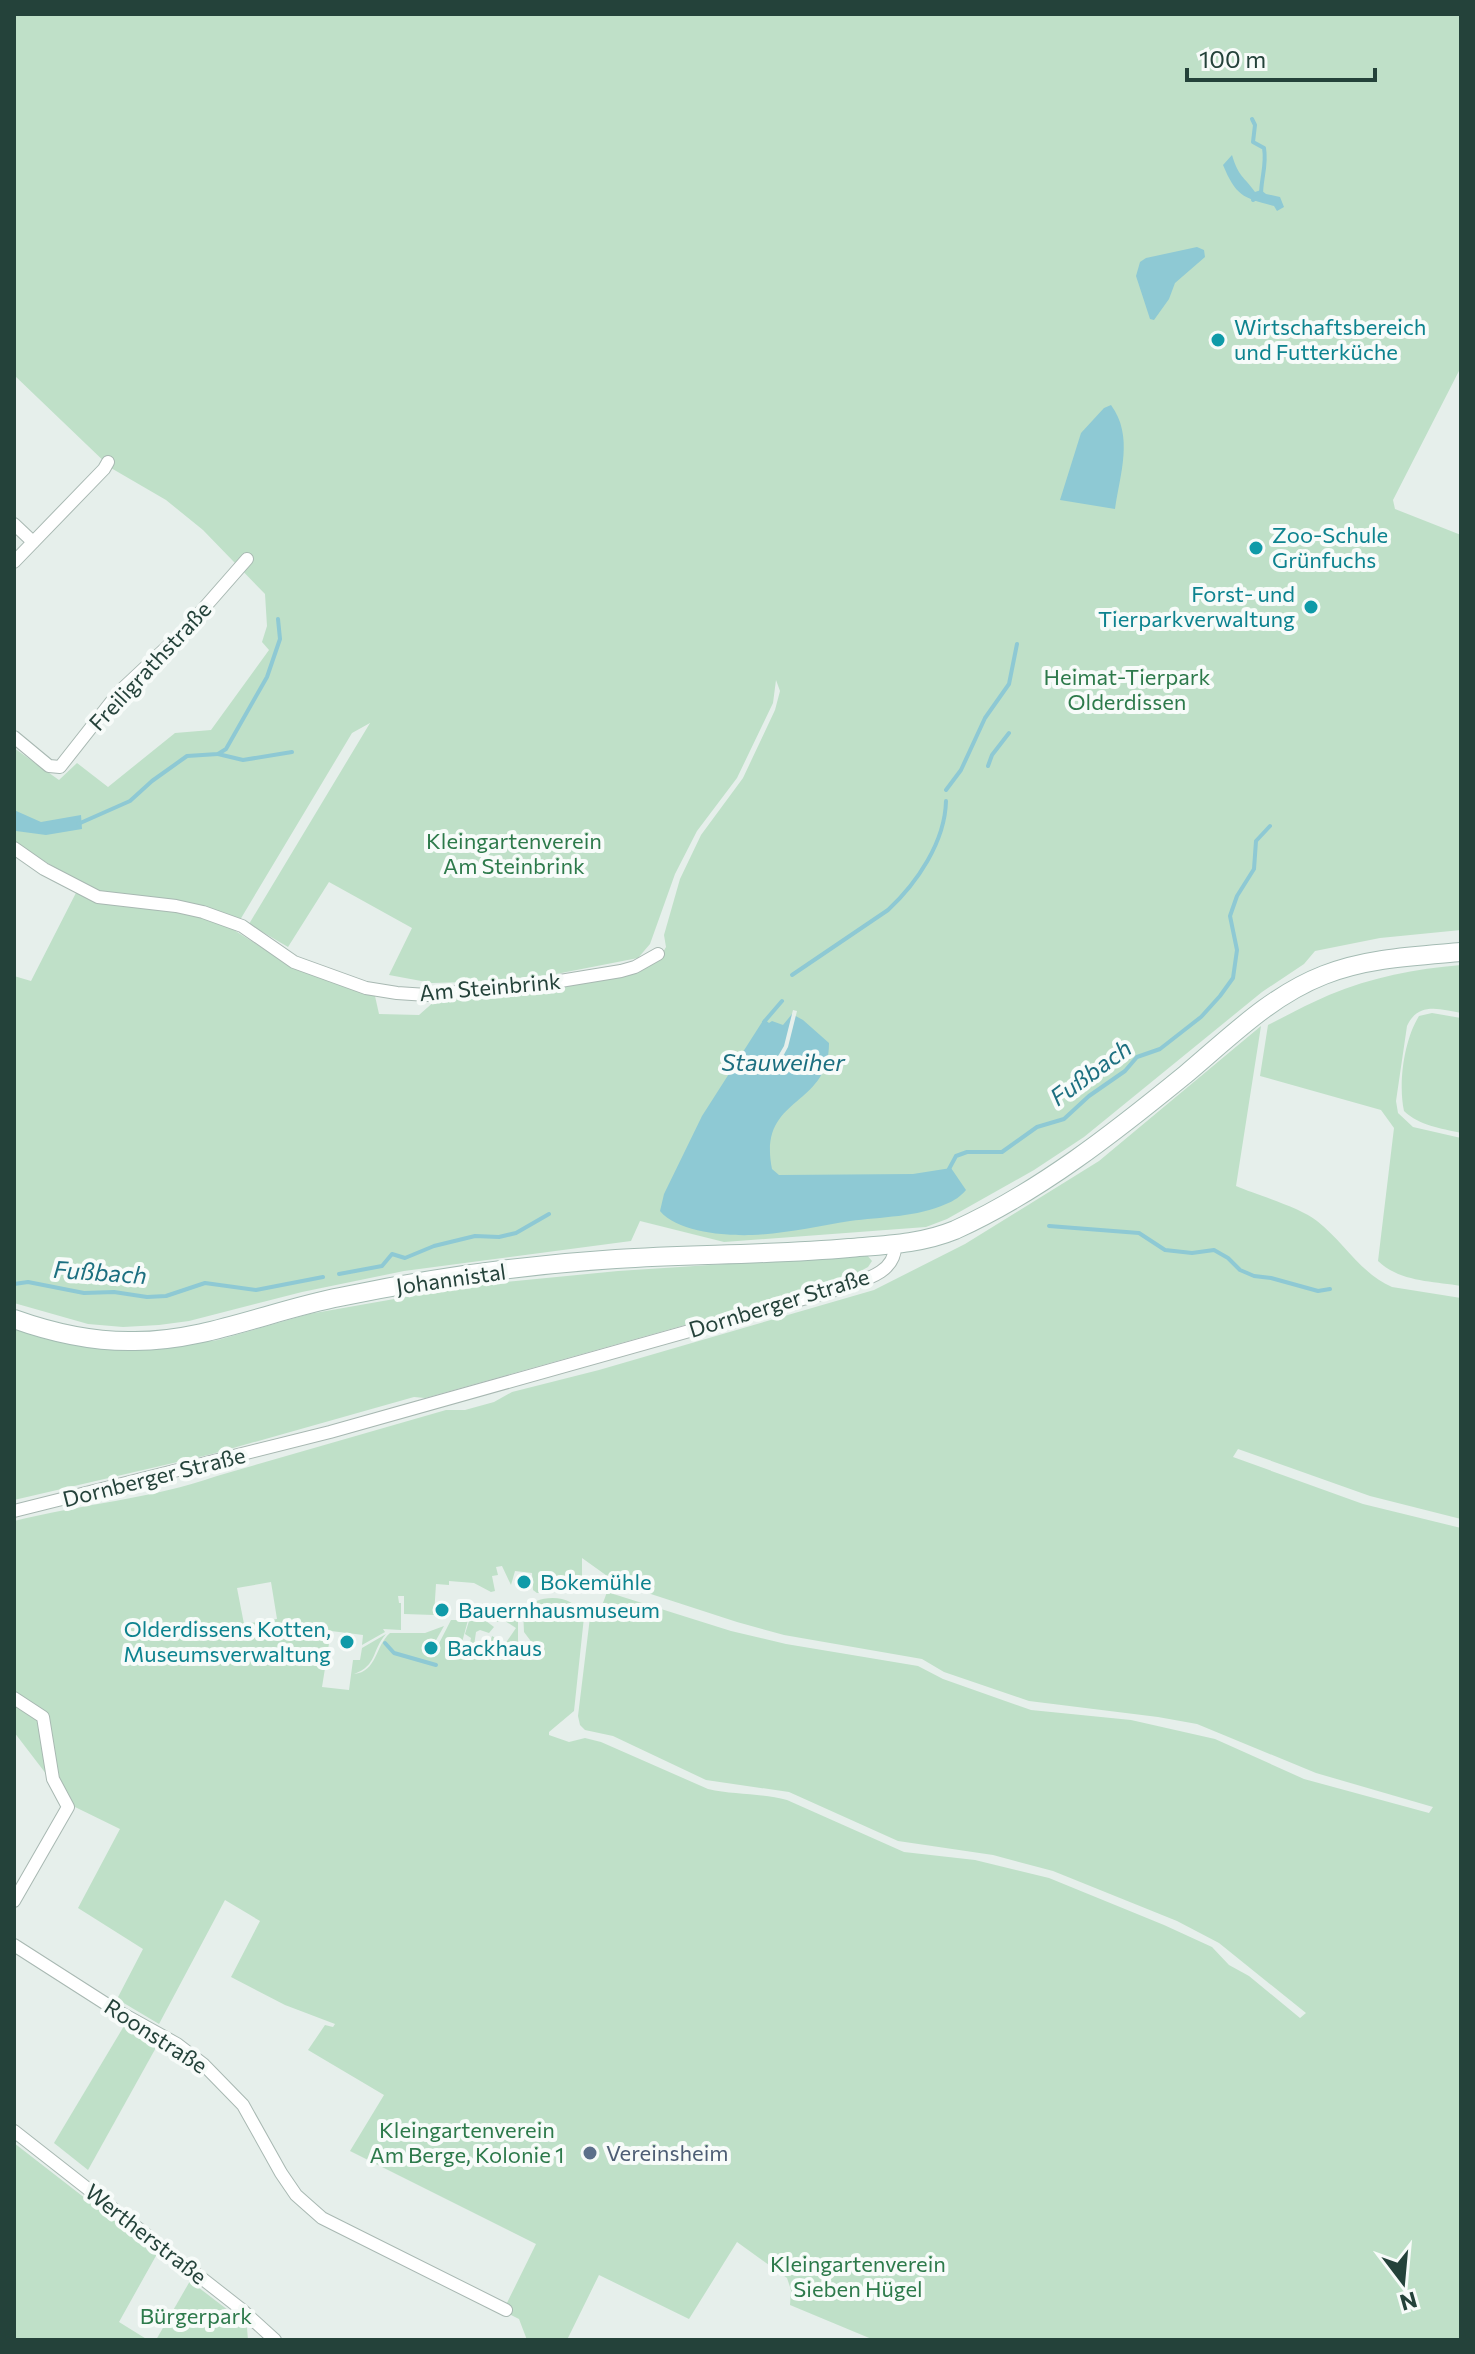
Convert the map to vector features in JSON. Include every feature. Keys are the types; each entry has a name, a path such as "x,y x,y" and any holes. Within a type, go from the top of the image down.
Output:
{"main road":[{"path":"895,1244 933,1238 958,1228 1079,1158 1257,1013 1309,981 1354,966 1461,952"},
{"name":"Johannistal","path":"14,1319 85,1338 155,1340 334,1298 499,1272 614,1259 895,1244"}],"street":[{"path":"14,562 108,462"},
{"path":"14,524 33,542"},
{"name":"Freiligrathstraße","path":"14,737 49,766 60,767 119,692 183,632 247,559"},
{"name":"Am Steinbrink","path":"14,848 55,876 98,897 203,912 242,926 294,962 355,984 397,993 427,995 585,978 635,967 658,954"},
{"name":"Dornberger Straße","path":"14,1511 330,1432 835,1290 887,1268 896,1257 895,1244"},
{"path":"14,1698 43,1717 53,1779 68,1807 14,1901"},
{"name":"Roonstraße","path":"14,1945 114,2009 177,2044 203,2064 243,2105 296,2195 322,2218 506,2310"},
{"name":"Wertherstraße","path":"14,2131 241,2309 275,2340"}],"green space":[{"path":"14,14 1461,14 1461,367 1393,500 1395,509 1461,535 1461,930 1380,938 1315,951 1304,964 1262,992 1084,1137 1034,1170 947,1219 926,1227 724,1242 640,1221 631,1241 404,1271 302,1292 189,1321 159,1325 123,1327 88,1324 14,1303 14,976 31,981 81,883 14,843 14,748 59,780 77,763 108,787 175,733 211,730 269,650 262,642 267,626 265,594 203,530 166,500 111,468 14,375","holes":["776,680 780,691 775,710 743,778 701,835 680,879 664,935 666,947 640,972 521,992 436,1000 419,1015 379,1014 375,996 291,966 234,930 352,733 370,723 249,924 288,947 329,882 412,928 389,975 432,983 468,982 551,975 638,958 650,944 675,874 697,831 737,778 773,703"]},
{"path":"1461,965 1461,1013 1423,1010 1407,1026 1396,1101 1398,1113 1413,1127 1461,1138 1461,1286 1406,1277 1378,1261 1394,1128 1381,1110 1260,1076 1268,1025 1321,998 1361,983"},
{"path":"1432,1013 1461,1018 1461,1133 1424,1123 1404,1111 1402,1075 1409,1037 1419,1016"},
{"path":"1261,1026 1236,1186 1310,1216 1370,1274 1392,1287 1461,1298 1461,1519 1370,1496 1238,1449 1233,1457 1363,1504 1461,1528 1461,2340 874,2340 790,2305 791,2290 787,2278 737,2242 689,2319 599,2275 567,2340 527,2340 519,2319 503,2311 536,2244 350,2151 384,2095 308,2050 325,2025 333,2027 335,2024 285,2005 231,1977 260,1921 225,1900 159,2024 117,1999 143,1949 78,1908 120,1829 75,1807 14,1732 14,1521 192,1484 446,1410 465,1410 494,1402 512,1392 599,1370 874,1290 965,1244 1099,1161","holes":["582,1558 617,1583 737,1622 784,1635 922,1659 944,1672 1029,1701 1197,1724 1316,1773 1433,1807 1429,1813 1304,1779 1215,1739 1131,1720 1031,1710 943,1679 918,1666 786,1644 731,1631 607,1592 600,1611 591,1609 578,1716 585,1730 613,1736 706,1780 789,1792 898,1841 993,1855 1053,1871 1177,1921 1219,1943 1306,2013 1300,2018 1249,1976 1229,1965 1212,1947 1049,1878 975,1860 904,1852 787,1800 708,1789 601,1742 585,1738 569,1742 549,1735 574,1711 584,1617 565,1600 539,1600 523,1611 524,1632 533,1644 527,1653 504,1652 505,1645 518,1644 518,1608 510,1617 500,1613 494,1616 497,1622 502,1619 516,1628 505,1644 498,1640 499,1644 493,1646 492,1641 497,1639 492,1636 489,1646 474,1646 476,1632 489,1633 494,1627 486,1621 469,1621 465,1634 471,1638 469,1647 461,1646 468,1620 451,1620 432,1657 423,1651 430,1639 435,1642 444,1626 425,1633 390,1633 367,1669 354,1674 371,1662 386,1634 362,1648 360,1660 353,1660 349,1690 322,1687 331,1631 363,1635 362,1645 385,1632 383,1629 401,1630 398,1596 404,1596 404,1614 434,1615 436,1584 449,1585 449,1581 474,1583 495,1591 492,1576 498,1575 496,1567 502,1566 511,1585 515,1571 532,1573 533,1590 537,1593 577,1591 582,1585","271,1582 277,1619 244,1624 237,1588"]},
{"path":"867,1255 872,1261 868,1267 846,1279 802,1292 425,1398 414,1397 212,1454 14,1500 14,1327 122,1349 161,1348 218,1340 309,1314 474,1285 618,1271"},
{"path":"124,2026 158,2044 88,2170 54,2143"},
{"name":"Bürgerpark","path":"14,2143 157,2254 119,2322 148,2340 14,2340"},
{"name":"Bürgerpark","path":"190,2281 241,2320 247,2328 248,2340 156,2340"}],"water":[{"path":"1232,155 1239,172 1255,192 1261,190 1280,197 1284,207 1277,211 1274,206 1248,198 1237,189 1223,165"},
{"path":"1197,247 1204,250 1205,257 1175,283 1169,299 1154,320 1150,319 1136,276 1140,262"},
{"path":"1111,405 1118,417 1124,442 1115,509 1060,500 1081,433 1104,408"},
{"path":"14,810 41,822 81,815 82,829 46,835 16,831"},
{"name":"Stauweiher","path":"792,1014 829,1043 826,1064 818,1080 783,1114 775,1127 770,1145 772,1169 779,1175 913,1174 951,1168 966,1190 962,1194 935,1208 911,1214 752,1235 729,1235 689,1228 660,1211 664,1194 702,1116 764,1019 783,1025"}],"pier":[{"path":"793,1010 797,1011 788,1047 773,1075 731,1065 733,1061 771,1068 784,1046"}],"waterway":[{"path":"1252,119 1255,125 1253,142 1264,148 1265,154 1261,195 1253,200"},
{"path":"78,824 130,801 187,756 218,754 226,749 267,677 280,639 278,619"},
{"path":"946,790 961,770 985,718 1009,684 1017,644"},
{"path":"988,766 992,755 1009,733"},
{"path":"218,754 243,760 292,752"},
{"path":"792,975 888,910 899,899 928,861 941,832 946,801"},
{"name":"Fußbach","path":"949,1169 956,1156 967,1152 1002,1152 1037,1127 1064,1119 1089,1096 1125,1071 1137,1057 1160,1049 1201,1017 1233,978 1237,950 1230,916 1237,896 1254,869 1256,841 1270,826"},
{"path":"764,1022 782,1001"},
{"name":"Fußbach","path":"339,1274 382,1266 392,1254 405,1258 434,1246 475,1236 499,1237 516,1233 549,1214"},
{"path":"1049,1226 1139,1233 1165,1250 1192,1253 1214,1250 1240,1270 1254,1276 1318,1291 1330,1289"},
{"name":"Fußbach","path":"14,1284 28,1282 84,1293 114,1292 147,1297 166,1296 205,1283 256,1290 323,1277"},
{"path":"385,1643 394,1653 436,1665"}],"place":[{"name":"Wirtschaftsbereich und Futterküche","path":"1218,340"},
{"name":"Zoo-Schule Grünfuchs","path":"1256,548"},
{"name":"Forst- und Tierparkverwaltung","path":"1311,607"},
{"name":"Bokemühle","path":"524,1582"},
{"name":"Bauernhausmuseum","path":"442,1610"},
{"name":"Olderdissens Kotten, Museumsverwaltung","path":"347,1642"},
{"name":"Backhaus","path":"431,1648"},
{"name":"Vereinsheim","path":"590,2153"}],"park label":[{"name":"Heimat-Tierpark Olderdissen","path":"1127,690"},
{"name":"Kleingartenverein Am Steinbrink","path":"514,854"},
{"name":"Kleingartenverein Am Berge, Kolonie 1","path":"467,2142"},
{"name":"Kleingartenverein Sieben Hügel","path":"858,2276"}]}
